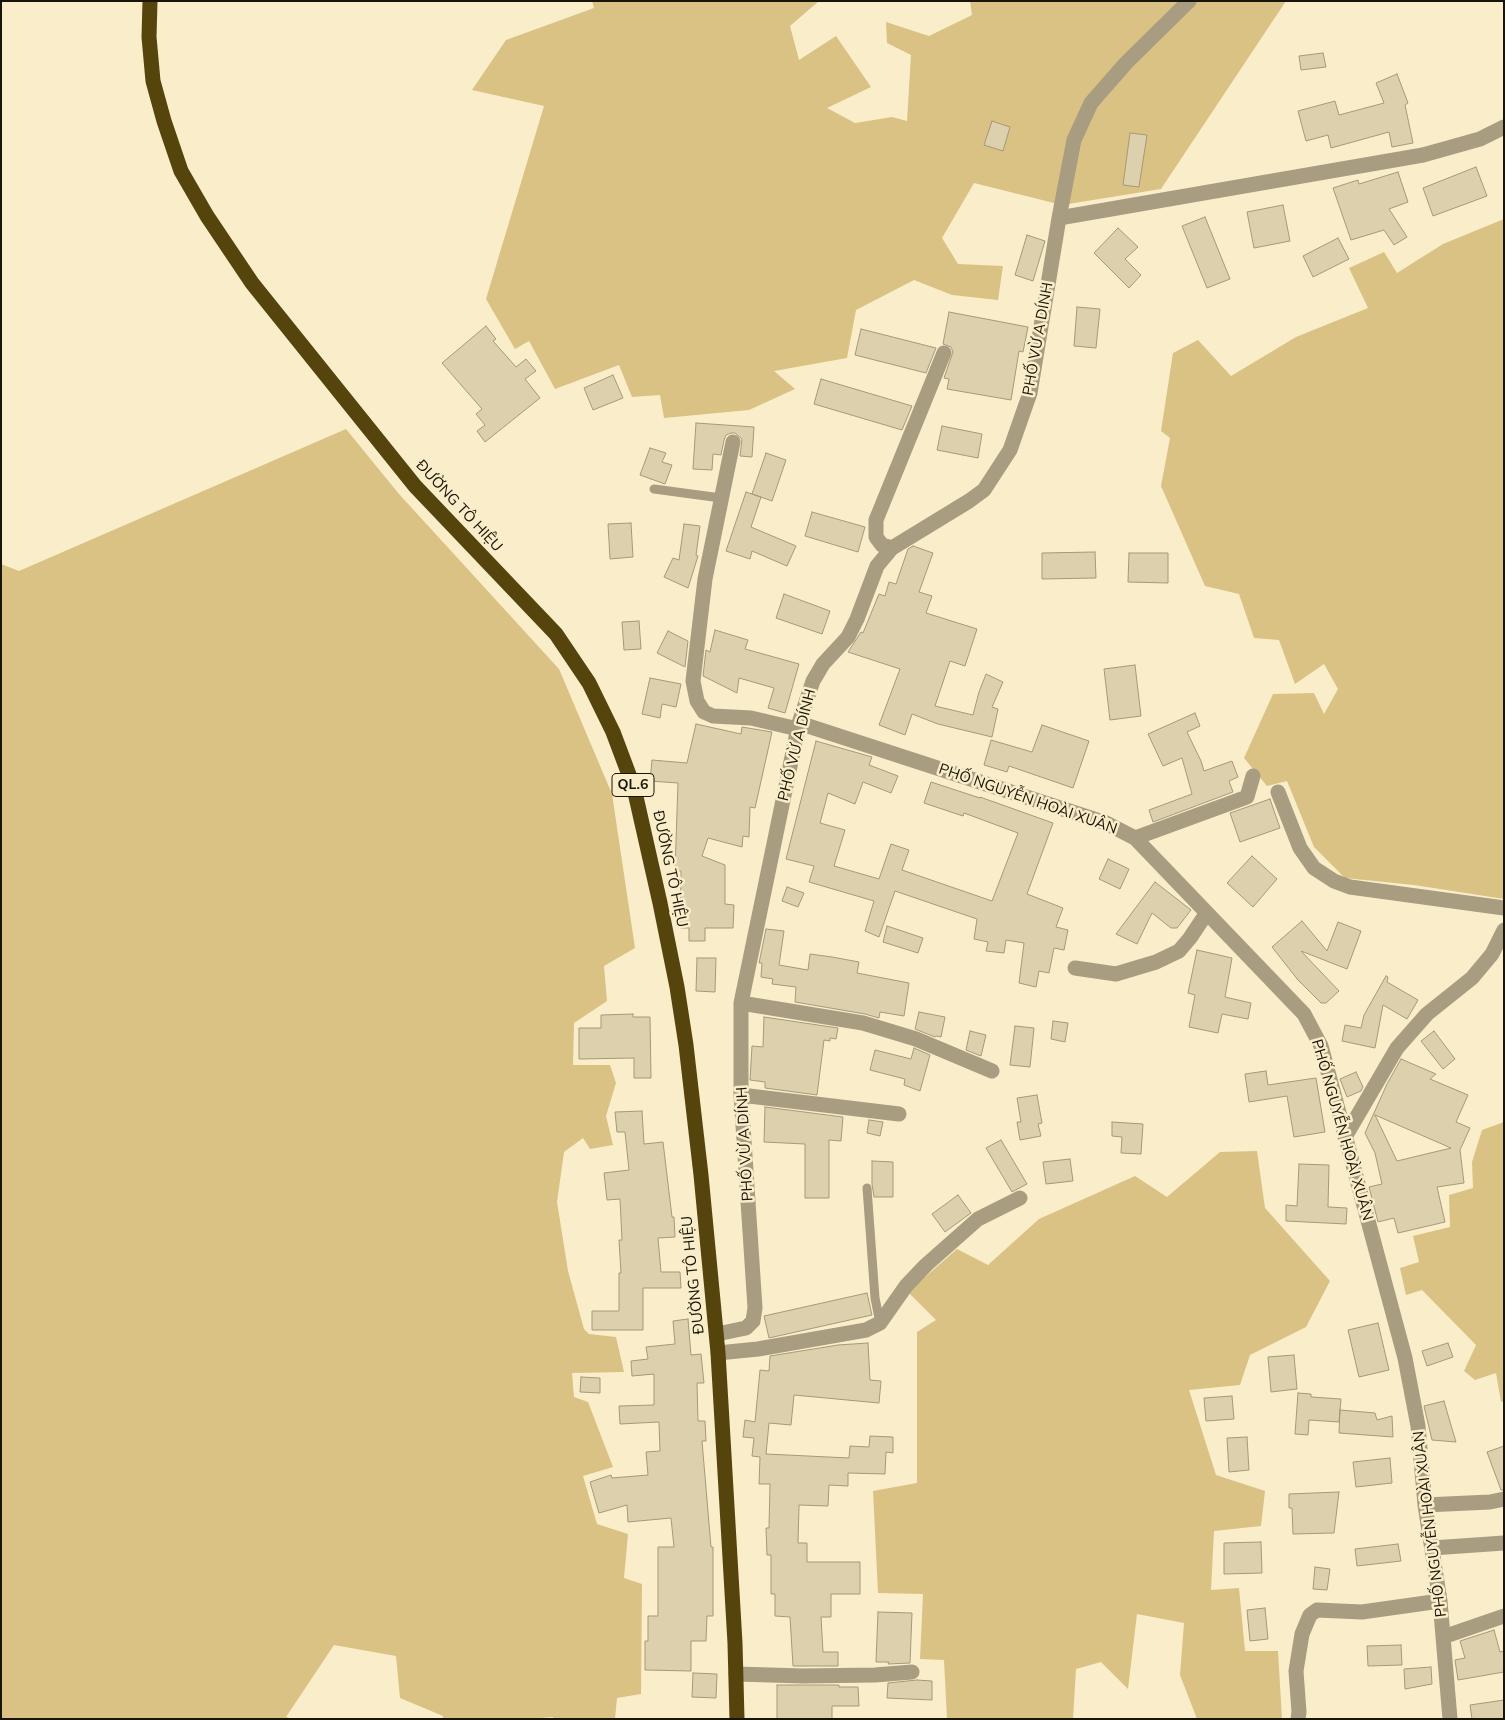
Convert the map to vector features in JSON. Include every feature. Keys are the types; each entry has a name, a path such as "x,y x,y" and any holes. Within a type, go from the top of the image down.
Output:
{"highway":[{"name":"ĐƯỜNG TÔ HIỆU","path":"150,1 149,37 153,81 164,121 182,171 207,216 252,283 414,486 556,634 589,683 613,732 634,788 643,822 686,1045 717,1334 737,1719"}],"street":[{"name":"PHỐ VỪ A DÍNH","path":"717,1334 746,1328 753,1321 755,1308 740,1095 741,1003 799,726 813,680 823,664 848,637 878,566 892,548 984,490 1010,450 1030,393 1074,140 1091,103 1126,64 1189,1"},
{"path":"1059,218 1423,155 1480,139 1504,127"},
{"path":"892,548 882,545 876,537 876,520 944,353"},
{"name":"PHỐ NGUYỄN HOÀI XUÂN","path":"733,442 705,579 694,681 697,701 704,712 714,716 751,718 799,726 1106,823 1135,838 1304,1014 1321,1046 1405,1358 1418,1426 1426,1506 1440,1601 1450,1719"},
{"path":"1135,838 1247,797 1252,776"},
{"path":"1278,792 1300,848 1314,868 1334,881 1350,887 1504,908"},
{"path":"1075,968 1116,974 1156,962 1179,951 1206,914"},
{"path":"1345,1137 1397,1048 1427,1014 1472,978 1492,954 1504,930"},
{"path":"741,1003 863,1023 916,1039 992,1071"},
{"path":"740,1095 899,1114"},
{"path":"718,1353 758,1349 866,1330 880,1323 906,1286 926,1265 978,1219 1020,1198"},
{"path":"1426,1506 1490,1502 1504,1499"},
{"path":"1432,1548 1504,1544"},
{"path":"1298,1719 1297,1662 1302,1634 1310,1615 1317,1610 1362,1612 1440,1601"},
{"path":"1443,1637 1504,1616"},
{"path":"736,1674 803,1676 875,1675 912,1672"}],"lane":[{"path":"654,489 722,498"},
{"path":"867,1188 876,1313 880,1323"}],"shaded area":[{"path":"592,1 819,1 790,26 799,60 836,36 871,87 827,108 855,123 892,117 907,121 911,55 887,43 886,22 929,36 972,15 970,1 1286,1 1161,189 1062,205 974,183 942,238 958,264 1003,266 998,300 952,295 914,280 856,310 847,358 774,371 795,389 749,410 664,418 660,395 632,397 619,365 555,389 529,341 515,349 486,299 544,106 472,90 506,40 594,8"},
{"path":"1504,219 1504,899 1414,885 1345,878 1314,847 1287,781 1267,786 1244,758 1273,694 1314,693 1324,714 1338,689 1324,664 1295,684 1279,640 1254,638 1239,594 1205,586 1161,486 1170,438 1161,431 1173,353 1198,340 1231,376 1296,337 1368,308 1349,268 1384,252 1397,273 1443,244"},
{"path":"346,429 399,494 559,669 612,794 635,948 604,966 607,1001 574,1023 573,1065 610,1065 616,1083 606,1116 613,1145 590,1149 583,1138 564,1152 557,1202 568,1271 584,1329 589,1334 616,1337 624,1372 572,1373 574,1397 588,1402 613,1467 583,1476 597,1524 628,1534 624,1578 642,1584 641,1694 617,1698 615,1719 553,1719 553,1717 530,1719 443,1719 443,1716 400,1698 396,1656 334,1645 286,1717 293,1719 1,1719 1,564 19,571"},
{"path":"1504,1122 1504,1401 1501,1402 1496,1373 1475,1380 1464,1371 1476,1345 1422,1290 1406,1295 1400,1268 1419,1262 1413,1236 1450,1227 1449,1195 1473,1188 1472,1162 1482,1130"},
{"path":"1257,1151 1265,1208 1330,1281 1306,1327 1250,1355 1240,1385 1189,1390 1216,1475 1265,1491 1261,1526 1214,1531 1211,1590 1239,1588 1245,1651 1278,1651 1282,1719 1197,1719 1180,1675 1184,1623 1137,1614 1128,1689 1101,1662 1076,1669 1073,1719 947,1719 944,1660 920,1659 923,1594 878,1593 873,1491 917,1483 917,1332 936,1320 908,1292 957,1249 988,1265 1039,1219 1135,1176 1167,1197 1220,1152"}],"building":[{"path":"1323,53 1326,67 1301,70 1299,56"},
{"path":"1397,74 1408,103 1405,105 1413,143 1392,147 1389,132 1331,148 1328,135 1306,141 1298,111 1335,101 1339,115 1384,103 1376,83"},
{"path":"992,121 1010,127 1003,151 984,145"},
{"path":"1130,133 1147,135 1139,187 1123,185"},
{"path":"1476,167 1487,196 1433,216 1423,188"},
{"path":"1398,172 1408,202 1389,209 1407,237 1394,245 1384,230 1351,240 1333,188 1358,180 1359,184"},
{"path":"1283,205 1290,241 1254,248 1247,212"},
{"path":"1205,217 1230,279 1207,288 1182,226"},
{"path":"1118,228 1138,247 1125,259 1141,275 1129,288 1094,253"},
{"path":"1027,235 1045,241 1033,281 1015,275"},
{"path":"1338,238 1349,259 1313,277 1303,256"},
{"path":"1077,307 1100,309 1096,348 1074,346"},
{"path":"949,312 1028,327 1023,352 1019,351 1011,400 947,389 949,379 944,378 953,352 951,347 943,344"},
{"path":"486,326 496,339 493,341 516,367 526,359 536,371 525,379 540,398 485,442 477,431 485,425 476,414 482,409 442,363"},
{"path":"861,329 936,348 926,373 855,355"},
{"path":"613,375 623,398 593,410 584,388"},
{"path":"821,379 912,406 902,430 814,404"},
{"path":"696,423 754,427 752,457 740,456 742,439 735,433 731,433 726,435 721,455 713,454 712,470 693,469"},
{"path":"942,426 982,434 978,458 937,450"},
{"path":"650,448 666,453 662,462 672,465 665,484 640,475"},
{"path":"766,453 786,460 772,501 752,494"},
{"path":"746,492 761,497 751,527 796,546 787,566 752,551 750,559 726,551"},
{"path":"812,512 865,527 858,552 805,536"},
{"path":"631,523 633,557 610,559 608,524"},
{"path":"684,524 700,526 696,555 698,556 688,588 664,577 673,558 679,560"},
{"path":"913,546 933,553 919,592 932,596 926,613 977,629 965,666 950,661 935,706 973,715 986,674 1003,682 992,707 998,709 992,737 938,724 912,714 905,735 879,725 900,669 848,652 861,632 863,633 879,594 885,596 889,582 896,584 908,549"},
{"path":"1095,552 1096,578 1042,579 1042,553"},
{"path":"1129,553 1168,553 1168,583 1128,582"},
{"path":"784,594 830,611 822,634 776,618"},
{"path":"639,621 641,649 624,650 622,622"},
{"path":"715,630 748,640 745,649 799,664 785,713 768,708 774,688 739,678 737,693 703,676 706,650 710,652"},
{"path":"668,631 688,641 685,667 657,653"},
{"path":"1135,665 1141,716 1110,720 1104,669"},
{"path":"650,678 681,684 676,707 662,704 660,718 642,714"},
{"path":"1195,713 1200,726 1187,732 1204,771 1232,761 1238,777 1229,781 1233,792 1153,822 1149,810 1192,794 1182,758 1163,766 1148,734"},
{"path":"696,724 741,734 742,727 772,732 755,808 750,807 749,837 743,836 742,847 708,838 702,856 725,865 725,904 734,905 733,928 705,928 705,941 689,941 689,928 680,928 681,871 675,871 678,783 650,781 652,760 687,763"},
{"path":"1042,725 1089,741 1073,788 1009,766 1007,772 984,765 991,740 1032,752"},
{"path":"816,741 872,757 869,765 898,776 891,793 863,782 855,804 828,793 820,823 845,830 834,866 879,879 891,844 909,850 902,870 992,901 1018,833 964,813 963,816 924,803 931,782 1053,823 1027,894 1063,908 1056,927 1068,930 1064,950 1054,948 1049,973 1039,971 1036,987 1019,983 1024,943 1006,940 1004,953 986,951 988,942 974,939 977,919 895,891 879,937 865,931 874,901 809,882 814,866 786,859"},
{"path":"1270,799 1280,828 1240,842 1230,813"},
{"path":"1252,856 1277,879 1253,907 1227,883"},
{"path":"1108,859 1129,869 1120,889 1099,879"},
{"path":"1155,882 1191,910 1177,928 1171,928 1152,913 1137,944 1116,934"},
{"path":"787,887 804,893 798,907 782,901"},
{"path":"1302,921 1327,951 1338,922 1361,931 1347,969 1301,951 1339,991 1326,1003 1321,1003 1298,980 1272,947"},
{"path":"887,926 923,938 918,953 883,942"},
{"path":"766,929 784,931 779,965 808,970 810,954 832,957 859,962 857,973 909,983 904,1016 880,1012 879,1018 795,1002 796,987 772,984 773,979 761,977 762,963 759,963"},
{"path":"1197,950 1232,958 1225,997 1251,1003 1248,1019 1222,1014 1218,1033 1189,1027 1195,995 1188,993"},
{"path":"697,958 716,958 715,992 696,991"},
{"path":"1386,976 1388,977 1387,982 1418,1000 1407,1019 1383,1005 1375,1048 1342,1041 1345,1025 1361,1028 1364,1015"},
{"path":"919,1012 945,1017 941,1037 935,1037 915,1029"},
{"path":"633,1014 633,1017 650,1017 651,1078 634,1078 634,1058 579,1059 579,1028 601,1028 601,1015"},
{"path":"764,1017 838,1028 836,1039 824,1040 817,1095 765,1088 765,1082 750,1080 752,1046 763,1047"},
{"path":"1053,1021 1068,1023 1065,1042 1051,1039"},
{"path":"1015,1026 1034,1028 1030,1067 1010,1065"},
{"path":"970,1031 986,1035 981,1056 966,1050"},
{"path":"1434,1031 1455,1059 1443,1069 1421,1041"},
{"path":"914,1048 930,1055 920,1091 904,1085 905,1079 870,1070 875,1050 911,1059"},
{"path":"1401,1059 1436,1074 1430,1079 1468,1095 1456,1122 1470,1128 1460,1150 1464,1183 1437,1187 1445,1222 1398,1233 1394,1218 1378,1222 1369,1187 1382,1184 1375,1153 1365,1133 1387,1084","holes":["1375,1115 1451,1148 1397,1161"]},
{"path":"1266,1071 1268,1085 1316,1078 1325,1132 1294,1137 1287,1096 1249,1102 1245,1074"},
{"path":"1356,1072 1363,1087 1361,1091 1347,1097 1340,1079"},
{"path":"1037,1095 1042,1123 1038,1124 1041,1136 1020,1140 1017,1122 1021,1122 1017,1098"},
{"path":"765,1107 843,1117 841,1141 829,1140 829,1198 805,1198 805,1144 764,1142"},
{"path":"642,1111 644,1144 663,1142 672,1217 674,1217 675,1237 658,1238 661,1272 680,1272 681,1288 643,1288 643,1330 592,1330 592,1311 619,1311 619,1273 621,1273 619,1240 622,1240 620,1199 607,1200 604,1173 629,1170 625,1132 617,1132 615,1112"},
{"path":"869,1120 883,1122 880,1136 867,1133"},
{"path":"1112,1122 1143,1124 1141,1154 1121,1153 1122,1137 1112,1136"},
{"path":"1001,1140 1027,1184 1012,1192 986,1148"},
{"path":"1070,1159 1073,1181 1046,1184 1043,1162"},
{"path":"872,1161 893,1162 893,1197 874,1197"},
{"path":"1299,1164 1329,1165 1328,1207 1347,1208 1346,1224 1286,1221 1286,1205 1297,1206"},
{"path":"958,1195 971,1213 945,1232 932,1214"},
{"path":"867,1293 872,1315 769,1338 764,1316"},
{"path":"688,1319 691,1355 701,1354 704,1383 697,1383 698,1421 705,1421 706,1441 702,1441 711,1547 713,1547 713,1616 707,1616 706,1641 691,1641 691,1671 645,1670 645,1641 648,1641 648,1616 658,1616 658,1547 674,1547 671,1518 628,1522 627,1505 599,1513 590,1482 611,1475 612,1478 648,1475 646,1452 660,1451 659,1422 620,1424 619,1406 654,1405 654,1374 632,1376 631,1361 648,1359 646,1347 675,1344 673,1321"},
{"path":"1378,1323 1389,1370 1359,1377 1348,1330"},
{"path":"868,1343 870,1380 881,1381 879,1403 794,1395 791,1425 769,1423 766,1454 849,1458 850,1446 869,1447 870,1436 893,1437 893,1453 886,1452 885,1474 848,1473 848,1486 829,1485 828,1506 799,1505 798,1543 807,1543 807,1562 860,1562 860,1594 831,1594 831,1617 821,1617 823,1652 838,1652 838,1666 793,1666 790,1617 775,1616 775,1594 771,1594 771,1555 767,1555 766,1528 769,1528 770,1484 759,1484 760,1457 752,1456 754,1438 743,1437 745,1420 755,1422 760,1370 769,1371 770,1356 838,1345"},
{"path":"1448,1343 1453,1357 1427,1366 1422,1351"},
{"path":"1294,1355 1297,1389 1271,1392 1268,1357"},
{"path":"581,1377 600,1378 600,1393 580,1392"},
{"path":"1298,1393 1311,1394 1311,1397 1341,1399 1339,1422 1309,1420 1308,1435 1295,1434"},
{"path":"1232,1396 1234,1419 1206,1421 1204,1398"},
{"path":"1444,1401 1456,1442 1432,1440 1424,1406"},
{"path":"1340,1410 1375,1413 1377,1420 1392,1416 1393,1437 1339,1433"},
{"path":"1247,1437 1249,1470 1229,1472 1227,1438"},
{"path":"1504,1446 1504,1490 1501,1490 1487,1452"},
{"path":"1390,1458 1392,1483 1356,1487 1353,1462"},
{"path":"1339,1492 1334,1533 1293,1534 1292,1508 1289,1508 1289,1494"},
{"path":"1261,1542 1262,1573 1224,1574 1224,1543"},
{"path":"1398,1544 1401,1561 1357,1566 1355,1549"},
{"path":"1315,1567 1330,1569 1327,1590 1313,1589"},
{"path":"1265,1608 1268,1639 1250,1641 1247,1610"},
{"path":"878,1612 912,1613 910,1663 888,1664 889,1662 876,1662"},
{"path":"1494,1630 1500,1652 1504,1651 1504,1672 1458,1680 1455,1660 1465,1658 1460,1641"},
{"path":"1401,1645 1402,1665 1368,1666 1367,1646"},
{"path":"1431,1667 1432,1684 1405,1689 1404,1669"},
{"path":"693,1673 717,1674 716,1698 692,1697"},
{"path":"917,1680 932,1681 932,1700 887,1698 888,1683"},
{"path":"777,1685 839,1685 839,1687 858,1687 859,1706 832,1706 832,1719 777,1719"},
{"path":"1504,1700 1504,1719 1472,1719 1470,1705"}]}
